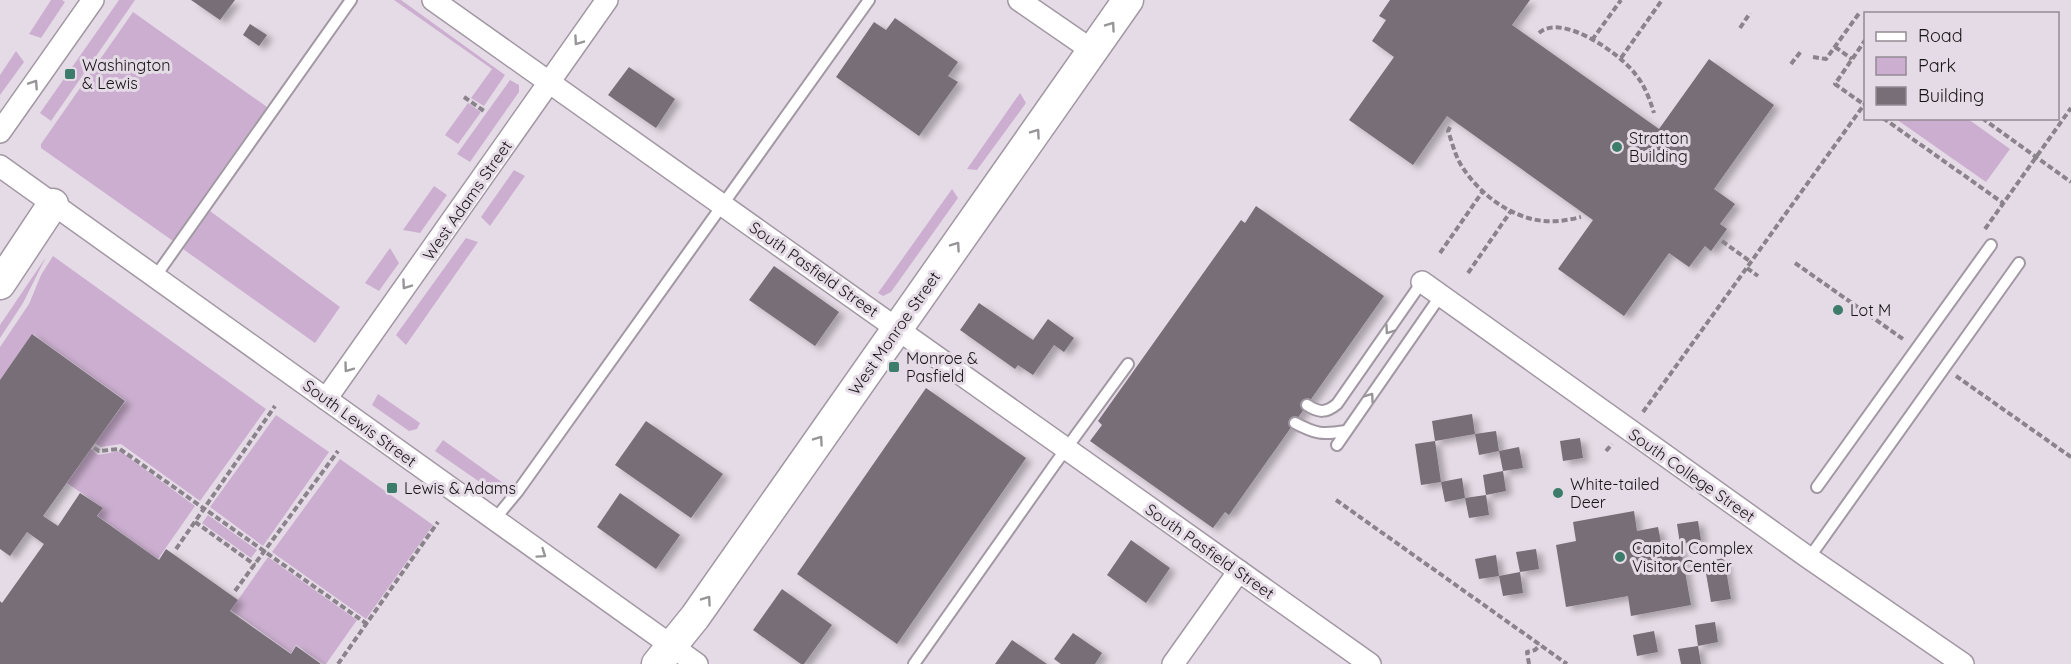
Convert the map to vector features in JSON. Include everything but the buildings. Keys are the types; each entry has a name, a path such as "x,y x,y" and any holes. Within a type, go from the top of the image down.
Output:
{"street":[{"path":"0,132 93,0"},
{"name":"South Pasfield Street","path":"433,0 1370,664"},
{"name":"West Adams Street","path":"326,399 607,0"},
{"path":"1019,0 1093,51"},
{"name":"West Monroe Street","path":"664,655 694,617 1128,0"},
{"name":"South Lewis Street","path":"0,166 494,520 664,655 697,664"},
{"path":"0,284 53,204"},
{"name":"South College Street","path":"1422,282 1809,558 1963,664"},
{"path":"1173,664 1239,571"}],"lane":[{"path":"155,277 351,0"},
{"path":"494,520 518,491 869,0"},
{"path":"1817,487 1991,245"},
{"path":"1809,558 2019,263"},
{"path":"1307,405 1321,412 1329,411 1337,404 1422,282"},
{"path":"1337,445 1441,295"},
{"path":"914,664 1128,364"},
{"path":"1295,423 1314,433 1324,435 1346,431"}],"path":[{"path":"1592,40 1621,0"},
{"path":"1621,58 1662,0"},
{"path":"1813,57 1826,60 1860,12"},
{"path":"1740,28 1750,13"},
{"path":"1539,33 1544,29 1554,27 1580,34 1621,58 1637,75 1649,96 1654,113"},
{"path":"1864,42 1835,84 1864,103"},
{"path":"1835,47 1852,59"},
{"path":"1791,64 1802,50"},
{"path":"464,97 484,111"},
{"path":"1643,412 1864,105"},
{"path":"1979,237 2071,108"},
{"path":"1886,120 2003,203"},
{"path":"1985,120 2071,183"},
{"path":"1450,127 1448,130 1460,164 1490,198 1523,217 1545,221 1581,217"},
{"path":"1440,253 1483,191"},
{"path":"1468,273 1511,211"},
{"path":"1722,241 1751,262"},
{"path":"1795,263 1904,339"},
{"path":"1747,268 1758,276"},
{"path":"1956,375 2071,457"},
{"path":"176,549 275,406"},
{"path":"94,448 99,451 120,449 367,624"},
{"path":"235,591 338,451"},
{"path":"1336,500 1567,664"},
{"path":"195,522 255,564"},
{"path":"338,664 438,522"},
{"path":"1529,664 1527,652 1535,650 1540,645"}],"green space":[{"path":"51,0 65,2 41,38 29,34"},
{"path":"119,0 135,0 51,121 40,113"},
{"path":"394,0 401,0 505,75 484,106 471,98 492,69"},
{"path":"133,12 267,107 173,241 41,148 41,144"},
{"path":"16,51 24,62 0,95 0,75"},
{"path":"510,80 519,85 519,92 470,162 457,154"},
{"path":"1020,93 1026,103 977,170 967,169"},
{"path":"468,103 481,112 458,144 445,135"},
{"path":"1897,120 1969,120 2010,149 1986,182"},
{"path":"514,170 525,176 490,226 481,217"},
{"path":"434,186 447,195 420,233 403,230"},
{"path":"952,189 958,198 891,292 883,296 878,293"},
{"path":"210,211 340,307 315,343 183,249"},
{"path":"466,238 478,242 406,345 396,335"},
{"path":"390,248 399,263 379,291 365,283"},
{"path":"53,256 266,409 200,501 121,444 101,447 95,443 126,401 33,334 0,380 0,347 29,304 41,275"},
{"path":"46,257 23,303 0,338 0,325"},
{"path":"378,394 420,423 417,429 409,431 372,405"},
{"path":"276,415 329,452 263,546 210,507"},
{"path":"443,440 510,488 503,494 497,494 435,451"},
{"path":"91,449 98,455 120,451 195,506 158,559 98,516 103,508 67,483"},
{"path":"340,459 433,525 366,619 272,552"},
{"path":"208,515 257,550 251,558 202,523"},
{"path":"268,557 357,620 326,664 296,645 291,653 231,610"}],"place":[{"name":"Washington & Lewis","path":"70,74"},
{"name":"Stratton Building","path":"1617,147"},
{"name":"Lot M","path":"1838,310"},
{"name":"Monroe & Pasfield","path":"894,367"},
{"name":"Lewis & Adams","path":"392,488"},
{"name":"White-tailed Deer","path":"1558,493"},
{"name":"Capitol Complex Visitor Center","path":"1620,557"}]}
